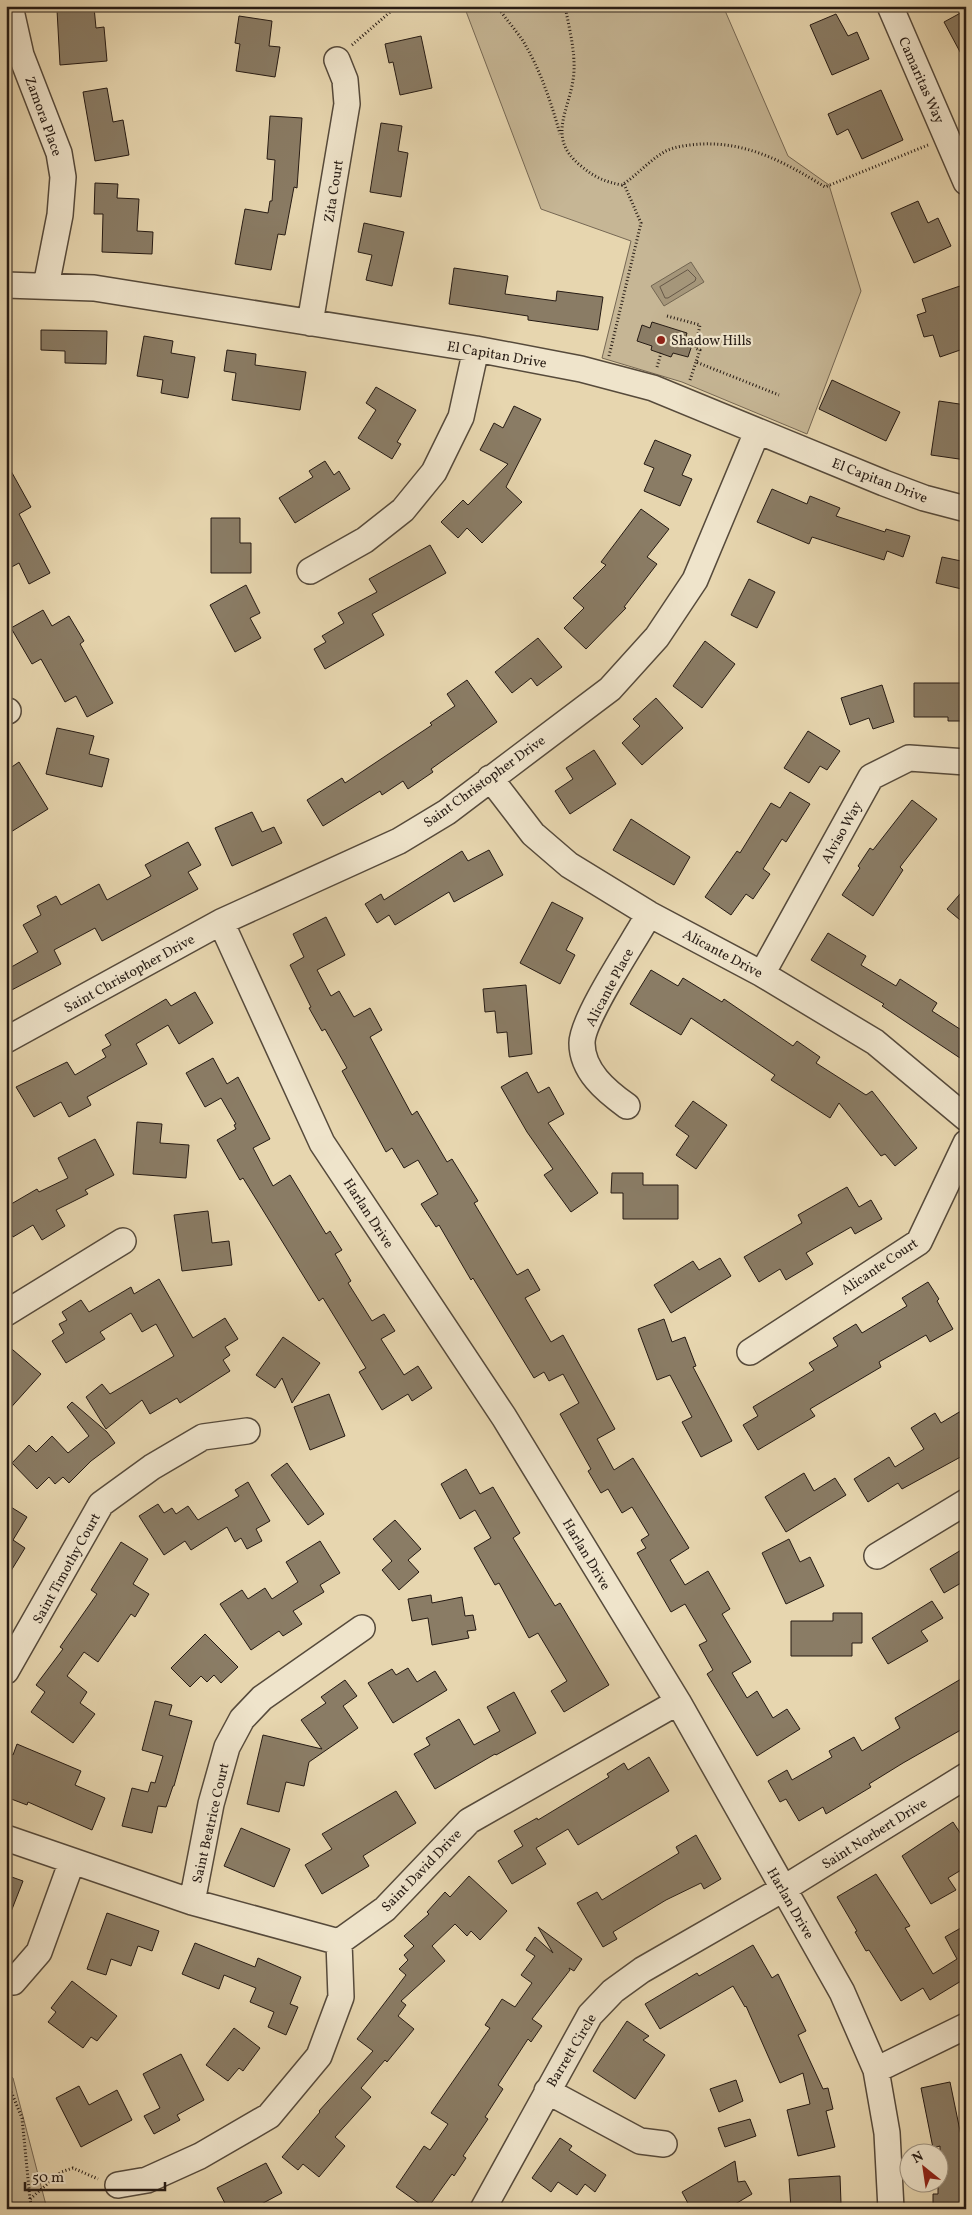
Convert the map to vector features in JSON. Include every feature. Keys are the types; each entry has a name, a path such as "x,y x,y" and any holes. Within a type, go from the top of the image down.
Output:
{"street":[{"name":"Zamora Place","path":"10,6 21,55 59,153 63,178 60,215 46,286"},
{"name":"Camaritas Way","path":"890,6 966,182"},
{"name":"Zita Court","path":"310,323 347,104 345,80 337,60"},
{"name":"El Capitan Drive","path":"6,285 94,288 476,349 581,369 653,388 757,432 924,498 966,509"},
{"path":"310,571 365,540 403,510 434,472 462,417 476,349"},
{"name":"Saint Christopher Drive","path":"6,1040 221,922 399,841 447,812 610,688 657,637 695,580 757,432"},
{"name":"Alviso Way","path":"762,974 872,777 909,758 966,762"},
{"name":"Alicante Drive","path":"490,778 533,834 568,865 650,914 762,974 875,1042 966,1118"},
{"name":"Alicante Place","path":"627,1106 608,1092 588,1067 582,1043 589,1018 650,914"},
{"name":"Harlan Drive","path":"221,922 322,1142 504,1417 678,1702 842,1992 876,2070 887,2133 891,2209"},
{"name":"Alicante Court","path":"750,1352 920,1242 966,1143"},
{"path":"6,1313 123,1241"},
{"name":"Saint Timothy Court","path":"6,1671 101,1504 152,1467 203,1437 247,1431"},
{"path":"877,1556 966,1502"},
{"name":"Saint Beatrice Court","path":"192,1902 211,1804 227,1747 242,1719 262,1698 362,1628"},
{"name":"Saint David Drive","path":"339,1942 385,1909 469,1821 678,1702"},
{"name":"Saint Norbert Drive","path":"783,1889 966,1776"},
{"path":"6,1838 192,1902 339,1942 341,1997 319,2056 269,2116 200,2156 147,2180 118,2185"},
{"path":"13,1982 38,1952 72,1861"},
{"name":"Barrett Circle","path":"483,2209 590,2014 613,1991 642,1970 783,1889"},
{"path":"876,2070 966,2026"},
{"path":"547,2091 640,2142 664,2144"}],"path":[{"path":"337,60 397,6"},
{"path":"497,6 523,41 539,73 551,103 565,149 590,173 610,183 624,184 666,151 687,145 712,144 736,146 767,155 790,165 825,187 947,138"},
{"path":"561,138 563,121 571,94 574,70 564,6"},
{"path":"609,357 641,223 624,184"},
{"path":"667,316 700,326 694,348 700,350 690,382"},
{"path":"655,371 661,353"},
{"path":"696,362 780,394"},
{"path":"6,2079 22,2118 32,2209"},
{"path":"30,2199 61,2172 73,2168 90,2177 118,2185"}],"shaded area":[{"path":"464,6 723,6 788,156 829,185 861,291 807,434 682,382 602,358 631,241 541,209"},
{"path":"6,2072 13,2078 47,2209 6,2209"}],"water":[{"path":"691,262 704,282 664,306 651,286"}],"building":[{"path":"94,7 96,28 104,27 107,61 60,65 57,10"},
{"path":"966,10 966,63 944,22"},
{"path":"836,14 848,36 857,32 869,59 832,75 810,25"},
{"path":"239,16 272,21 269,46 280,47 275,77 236,71 240,44 235,43"},
{"path":"421,36 432,88 400,95 393,62 389,63 385,44"},
{"path":"107,88 113,122 123,120 129,155 95,161 83,92"},
{"path":"881,90 903,140 862,159 848,129 837,135 828,114"},
{"path":"270,116 302,118 297,188 294,187 285,235 278,234 271,270 235,264 245,209 268,213 270,201 272,201 275,160 267,159"},
{"path":"381,123 402,126 398,151 408,153 401,197 370,192"},
{"path":"95,183 118,184 117,198 139,199 137,231 153,232 152,254 102,252 103,214 94,214"},
{"path":"918,201 928,223 938,218 951,246 914,263 891,213"},
{"path":"364,223 404,232 392,286 366,280 372,255 358,252"},
{"path":"454,268 508,276 505,294 556,301 557,291 603,297 598,330 528,320 528,316 449,304"},
{"path":"960,286 966,302 966,348 940,357 933,335 924,337 917,315 926,312 922,299"},
{"name":"Shadow Hills","path":"652,322 687,333 685,340 693,342 688,357 673,353 671,357 651,350 652,346 637,341 642,325 650,328"},
{"path":"41,330 107,331 106,364 65,363 65,351 41,350"},
{"path":"144,336 173,341 171,353 195,357 188,398 161,393 163,380 137,376"},
{"path":"227,350 256,354 255,365 306,372 300,410 232,400 236,373 224,371"},
{"path":"832,380 900,412 886,441 819,409"},
{"path":"376,387 416,410 397,442 401,444 392,459 358,438 376,410 366,403"},
{"path":"939,401 966,405 966,460 931,455"},
{"path":"514,406 541,419 506,487 522,502 482,543 467,528 458,538 441,522 463,500 468,505 508,464 480,450 494,423 503,428"},
{"path":"655,440 691,455 682,475 692,479 680,506 644,491 654,468 644,464"},
{"path":"325,461 334,475 339,471 350,489 295,523 279,498 313,477 309,471"},
{"path":"6,462 31,507 19,514 50,573 29,584 19,563 6,570"},
{"path":"772,489 807,504 810,496 840,508 836,516 885,532 886,529 910,536 903,557 887,551 884,560 812,537 809,544 757,522"},
{"path":"641,509 669,529 647,557 657,564 624,607 626,608 586,649 564,628 584,608 573,598 606,565 601,562"},
{"path":"211,518 240,518 240,543 251,543 251,573 211,573"},
{"path":"430,545 446,573 372,614 384,635 325,669 314,649 326,642 322,636 344,623 338,613 377,592 369,579"},
{"path":"942,557 966,562 966,590 936,583"},
{"path":"749,579 775,592 757,628 731,615"},
{"path":"246,585 260,613 250,618 261,638 235,652 210,605"},
{"path":"43,610 52,626 69,616 84,641 80,644 113,703 87,717 76,696 65,702 41,659 32,664 11,628"},
{"path":"538,638 562,667 537,686 531,678 512,693 495,672"},
{"path":"705,641 735,664 702,708 673,686"},
{"path":"467,680 497,722 431,769 433,772 408,789 403,781 382,795 380,791 323,826 307,800 342,778 345,783 432,725 430,723 455,706 447,694"},
{"path":"914,683 966,683 966,721 948,721 948,717 914,717"},
{"path":"882,685 894,722 873,729 869,718 850,725 841,698"},
{"path":"656,698 683,728 642,765 622,743 640,726 633,719"},
{"path":"57,728 94,736 89,754 109,759 102,787 46,774"},
{"path":"808,731 840,751 827,770 820,766 809,783 784,768"},
{"path":"594,750 616,784 570,814 555,791 573,779 566,768"},
{"path":"19,762 48,809 6,835 6,771"},
{"path":"790,792 810,804 786,842 782,839 763,869 770,874 753,899 746,894 731,915 705,897 737,851 740,853 771,803 780,808"},
{"path":"912,800 937,819 900,867 903,870 873,916 842,895 860,868 858,866 870,848 873,850"},
{"path":"252,812 262,832 274,827 282,843 232,866 215,828"},
{"path":"631,819 690,857 674,885 613,850"},
{"path":"188,842 201,865 188,872 198,889 102,941 95,928 54,950 61,964 6,993 6,970 38,952 23,925 41,915 37,906 56,896 61,905 99,884 107,900 151,876 145,865"},
{"path":"489,850 503,875 454,902 449,892 395,925 389,915 377,923 365,904 381,894 384,900 462,851 468,861"},
{"path":"966,887 966,925 947,909"},
{"path":"552,902 583,918 566,950 575,955 560,984 520,963"},
{"path":"326,917 345,955 317,970 331,996 339,991 354,1017 370,1008 382,1030 370,1037 412,1115 417,1111 447,1162 452,1159 478,1201 474,1203 517,1275 528,1269 540,1290 525,1298 551,1342 563,1335 615,1429 597,1439 614,1470 633,1458 689,1548 670,1560 685,1585 708,1571 730,1609 722,1614 751,1662 732,1673 747,1698 757,1691 773,1718 787,1709 800,1729 757,1756 707,1674 713,1670 699,1645 707,1641 685,1604 671,1612 637,1553 646,1548 641,1540 649,1535 632,1507 622,1513 608,1489 601,1493 588,1471 591,1469 560,1414 579,1403 563,1374 549,1381 544,1372 534,1378 473,1278 471,1280 439,1225 436,1227 421,1204 438,1194 418,1160 404,1168 392,1148 386,1152 342,1071 347,1068 325,1029 322,1031 309,1008 311,1007 290,965 304,957 293,934"},
{"path":"828,933 866,956 861,965 896,986 900,979 937,1003 932,1011 966,1033 966,1062 882,1006 884,1004 811,960"},
{"path":"651,970 678,986 683,978 722,1002 724,999 793,1046 797,1041 820,1057 816,1063 866,1095 872,1091 917,1148 895,1166 885,1154 881,1156 839,1103 830,1118 771,1080 775,1075 691,1018 681,1035 630,1004"},
{"path":"526,985 532,1054 509,1057 507,1032 497,1033 495,1011 485,1012 483,989"},
{"path":"195,992 213,1023 179,1044 168,1025 136,1044 147,1064 87,1097 91,1105 69,1117 61,1102 34,1117 16,1087 67,1062 75,1075 106,1057 102,1050 111,1045 105,1035 166,999 171,1006"},
{"path":"213,1058 227,1084 238,1077 270,1139 253,1148 273,1186 290,1175 326,1234 330,1231 342,1250 335,1254 351,1281 348,1283 372,1321 384,1314 395,1331 381,1339 404,1375 418,1366 432,1388 412,1401 408,1394 382,1410 359,1372 366,1368 323,1298 319,1301 243,1178 240,1180 217,1140 236,1129 234,1125 236,1124 221,1098 205,1107 186,1073"},
{"path":"527,1072 538,1093 549,1087 564,1114 548,1123 598,1193 571,1212 544,1175 553,1169 527,1132 501,1087"},
{"path":"693,1101 727,1125 696,1169 676,1155 689,1136 675,1126"},
{"path":"137,1122 162,1124 160,1143 189,1145 186,1178 133,1174"},
{"path":"95,1139 114,1175 85,1190 88,1194 56,1210 65,1226 42,1240 33,1225 13,1237 6,1225 6,1207 37,1189 39,1192 68,1178 58,1158"},
{"path":"612,1173 643,1173 643,1185 678,1185 678,1219 623,1219 623,1193 611,1193"},
{"path":"847,1187 859,1207 871,1200 882,1219 855,1234 851,1227 806,1253 813,1264 786,1280 780,1269 759,1282 744,1257 802,1223 798,1215"},
{"path":"208,1211 212,1243 229,1241 232,1265 182,1271 174,1215"},
{"path":"720,1258 731,1276 671,1313 654,1285 693,1261 699,1270"},
{"path":"159,1279 193,1338 225,1318 238,1339 225,1347 230,1355 223,1360 230,1371 180,1403 177,1398 150,1414 142,1400 106,1429 86,1397 102,1384 110,1394 174,1356 156,1324 142,1332 131,1313 100,1332 105,1339 66,1363 52,1341 64,1333 59,1324 67,1320 62,1312 81,1300 89,1312 131,1287 134,1294"},
{"path":"928,1282 939,1299 937,1301 953,1329 930,1342 926,1335 879,1362 881,1367 810,1409 815,1416 758,1450 743,1425 758,1416 753,1407 814,1370 809,1363 838,1346 833,1338 856,1324 862,1333 907,1306 902,1298"},
{"path":"664,1319 672,1342 685,1337 696,1366 693,1367 732,1441 701,1457 682,1422 692,1417 670,1375 657,1380 638,1329"},
{"path":"283,1337 320,1363 292,1403 282,1378 275,1388 256,1375"},
{"path":"6,1344 41,1374 6,1413"},
{"path":"329,1394 345,1436 310,1450 294,1407"},
{"path":"72,1402 107,1432 115,1443 91,1461 69,1483 63,1477 55,1484 49,1477 37,1489 12,1463 29,1445 36,1452 52,1436 68,1453 89,1436 67,1407"},
{"path":"966,1408 966,1454 902,1489 898,1483 868,1502 854,1479 889,1457 895,1467 924,1449 911,1428 935,1413 941,1423"},
{"path":"287,1463 324,1514 308,1525 271,1475"},
{"path":"466,1469 480,1494 493,1487 520,1533 513,1538 555,1606 560,1603 609,1685 564,1712 551,1691 567,1681 538,1633 529,1638 499,1583 495,1585 474,1548 491,1538 475,1510 460,1519 441,1484"},
{"path":"804,1473 814,1491 835,1478 846,1495 786,1532 765,1497"},
{"path":"248,1482 270,1521 256,1529 262,1541 247,1549 241,1538 235,1542 227,1527 191,1550 185,1541 164,1555 139,1516 158,1504 164,1513 172,1508 176,1514 188,1506 198,1520 239,1496 235,1490"},
{"path":"6,1504 27,1517 13,1540 25,1548 6,1579"},
{"path":"395,1520 421,1549 408,1560 419,1572 399,1590 382,1570 392,1561 373,1539"},
{"path":"789,1539 800,1562 810,1557 824,1586 786,1604 762,1553"},
{"path":"320,1541 340,1573 320,1585 324,1592 293,1611 302,1624 283,1636 279,1631 251,1650 220,1604 242,1590 248,1599 265,1588 272,1599 298,1582 286,1562"},
{"path":"121,1542 148,1559 133,1584 149,1594 135,1617 131,1614 98,1662 84,1652 67,1676 87,1692 80,1703 95,1714 73,1743 31,1712 45,1692 36,1685 63,1649 60,1647 97,1594 91,1590"},
{"path":"966,1547 966,1580 944,1593 930,1569"},
{"path":"431,1595 432,1603 462,1597 465,1616 473,1615 476,1630 467,1631 469,1638 432,1645 428,1618 412,1621 408,1599"},
{"path":"932,1601 943,1618 921,1631 928,1641 888,1664 872,1638"},
{"path":"833,1613 862,1613 862,1643 852,1643 852,1656 791,1656 791,1621 833,1621"},
{"path":"205,1634 238,1667 221,1683 214,1675 207,1682 201,1676 190,1687 171,1668"},
{"path":"408,1668 417,1682 435,1671 447,1690 393,1723 368,1683 392,1669 396,1675"},
{"path":"966,1676 966,1727 869,1784 871,1787 826,1814 823,1807 799,1821 786,1799 780,1802 768,1781 787,1770 792,1780 832,1757 829,1751 854,1737 862,1751 900,1728 895,1718"},
{"path":"345,1680 357,1696 343,1706 358,1728 309,1762 304,1786 286,1782 279,1812 247,1804 263,1735 322,1749 301,1720 326,1703 321,1697"},
{"path":"514,1692 536,1733 495,1754 435,1789 414,1754 430,1745 426,1738 459,1719 474,1745 500,1731 487,1707"},
{"path":"155,1701 172,1705 169,1715 192,1721 174,1786 166,1807 158,1806 152,1833 122,1826 132,1788 148,1792 151,1782 155,1783 163,1756 142,1750"},
{"path":"17,1744 81,1771 75,1785 105,1798 92,1830 28,1802 27,1805 6,1797 6,1752 13,1755"},
{"path":"649,1757 669,1791 578,1845 568,1829 536,1848 546,1864 512,1884 498,1861 523,1846 514,1831 537,1818 538,1820 609,1777 607,1774 624,1763 628,1770"},
{"path":"396,1791 416,1823 363,1856 369,1866 322,1894 305,1865 332,1849 322,1834"},
{"path":"953,1822 966,1842 966,1867 948,1878 956,1890 931,1904 902,1856"},
{"path":"241,1828 290,1849 274,1887 224,1866"},
{"path":"696,1835 721,1879 704,1889 701,1883 666,1900 613,1932 617,1939 603,1947 577,1903 597,1892 602,1900 679,1853 676,1847"},
{"path":"876,1874 910,1926 905,1928 933,1974 957,1959 945,1937 966,1925 966,1978 930,2000 923,1988 901,2001 869,1950 866,1951 855,1932 857,1931 837,1897"},
{"path":"6,1875 23,1881 7,1922 6,1922"},
{"path":"469,1876 507,1911 480,1940 471,1931 467,1936 455,1924 432,1946 445,1961 401,2001 406,2005 398,2016 414,2029 387,2062 385,2060 361,2088 371,2097 335,2137 345,2146 319,2177 303,2164 298,2170 282,2157 319,2111 373,2051 357,2039 406,1975 399,1969 408,1960 404,1955 414,1946 404,1936 429,1914 427,1912 445,1892 450,1897"},
{"path":"107,1913 159,1931 152,1951 138,1946 131,1966 111,1959 106,1975 87,1969"},
{"path":"538,1927 582,1959 574,1971 569,1968 570,1970 532,2019 542,2026 531,2042 528,2039 498,2085 503,2089 485,2117 488,2119 463,2156 466,2158 427,2209 396,2187 424,2146 430,2150 448,2124 431,2113 490,2028 485,2025 502,1999 515,2007 532,1983 521,1975 535,1956 526,1950 535,1937 553,1953"},
{"path":"195,1943 255,1967 258,1958 301,1977 290,2004 298,2007 286,2035 268,2027 274,2012 250,2002 256,1988 224,1975 219,1989 182,1974"},
{"path":"753,1945 772,1978 778,1974 806,2031 798,2035 823,2089 828,2088 833,2109 826,2111 835,2147 798,2156 787,2110 810,2104 803,2073 780,2083 746,2006 733,1986 660,2029 645,2004 697,1973 699,1976"},
{"path":"72,1981 117,2016 97,2041 91,2037 83,2048 48,2022 56,2012 51,2008"},
{"path":"627,2021 649,2036 643,2040 665,2055 635,2099 593,2071"},
{"path":"234,2028 260,2048 243,2071 239,2068 228,2081 206,2065"},
{"path":"181,2054 204,2100 177,2115 180,2120 154,2134 144,2116 160,2108 143,2074"},
{"path":"736,2080 743,2101 719,2112 710,2089"},
{"path":"950,2082 966,2160 966,2209 933,2209 933,2194 950,2192 950,2142 932,2142 921,2088"},
{"path":"79,2086 89,2105 117,2090 132,2120 81,2147 56,2098"},
{"path":"750,2119 756,2136 725,2147 718,2128"},
{"path":"560,2138 572,2146 569,2150 606,2175 595,2192 585,2184 577,2195 558,2182 551,2192 532,2178"},
{"path":"735,2161 738,2182 745,2181 752,2194 727,2209 691,2209 682,2192"},
{"path":"266,2163 282,2193 252,2209 228,2209 217,2188"},
{"path":"840,2176 841,2203 821,2204 821,2209 791,2209 789,2179"}],"place":[{"name":"Shadow Hills","path":"661,340"}]}
